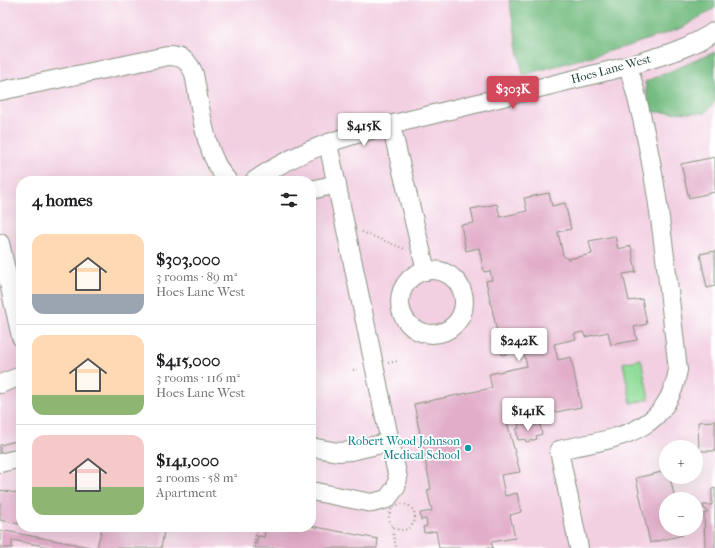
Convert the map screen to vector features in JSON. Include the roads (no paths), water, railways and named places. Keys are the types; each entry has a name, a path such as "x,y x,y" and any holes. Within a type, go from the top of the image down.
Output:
{"street":[{"name":"Hoes Lane West","path":"262,176 294,157 328,143 391,125 628,66 671,53 703,39 715,31"},
{"path":"0,92 168,56 184,59 191,67 194,74 210,151 224,176"},
{"path":"579,548 559,450 626,435 638,429 651,420 663,408 671,395 678,370 659,208 640,109 628,66"},
{"path":"391,125 426,271"},
{"path":"316,492 372,503 387,499 396,486 398,478 328,143"},
{"path":"316,189 337,184"},
{"path":"0,243 16,315"},
{"path":"0,384 16,378"},
{"path":"316,448 338,452 351,451 390,442"},
{"path":"0,463 16,459"}],"place":[{"name":"Robert Wood Johnson Medical School","path":"468,448"}]}
